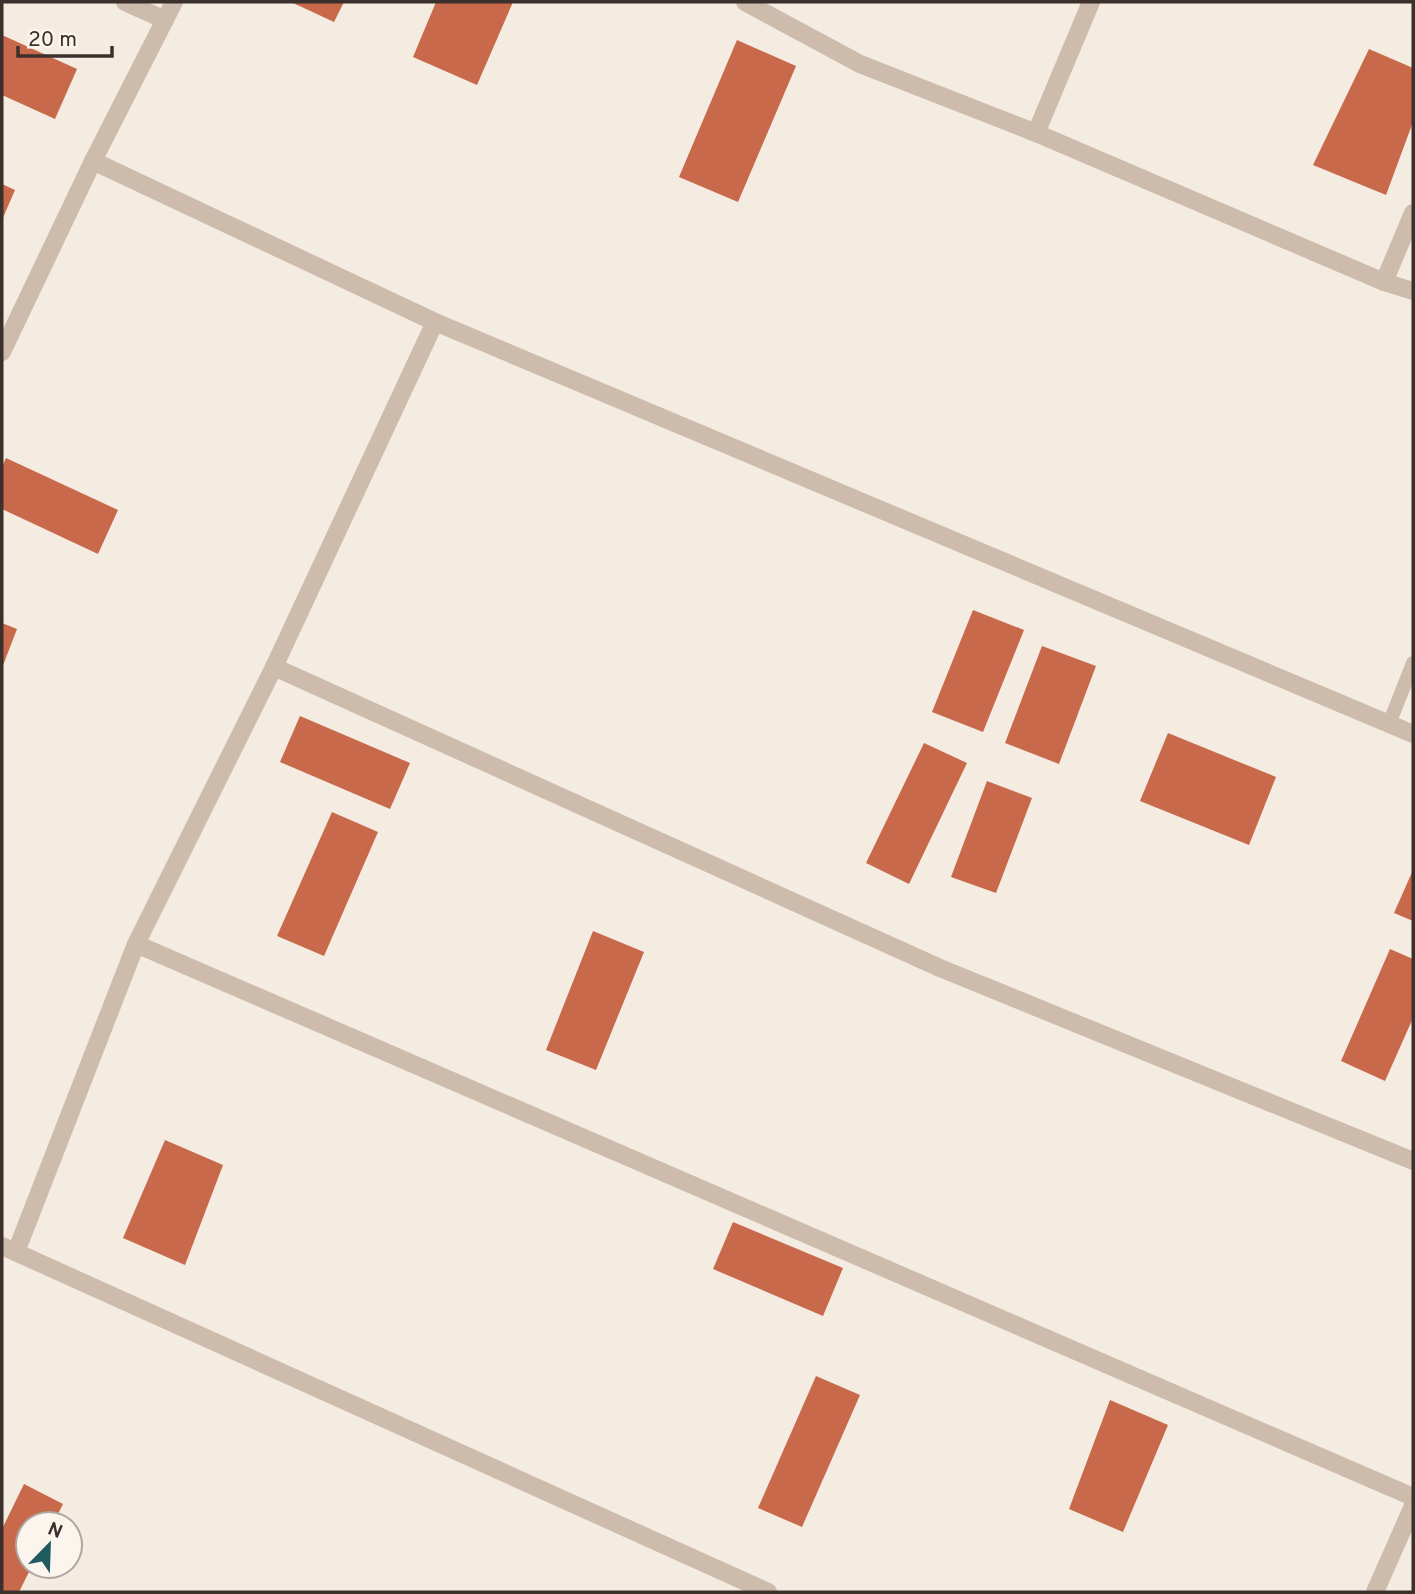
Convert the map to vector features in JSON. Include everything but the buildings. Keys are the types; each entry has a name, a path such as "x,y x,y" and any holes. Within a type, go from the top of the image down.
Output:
{"street":[{"path":"125,2 165,20"},
{"path":"2,352 93,161 174,2"},
{"path":"745,2 860,64 1036,133 1384,282 1413,291"},
{"path":"1036,133 1091,2"},
{"path":"93,161 435,322 1413,734"},
{"path":"1384,282 1413,213"},
{"path":"435,322 274,667 136,944 9,1249 768,1592"},
{"path":"274,667 940,968 1413,1161"},
{"path":"136,944 1413,1497"},
{"path":"1376,1592 1413,1506"}],"lane":[{"path":"1390,724 1413,663"}]}
